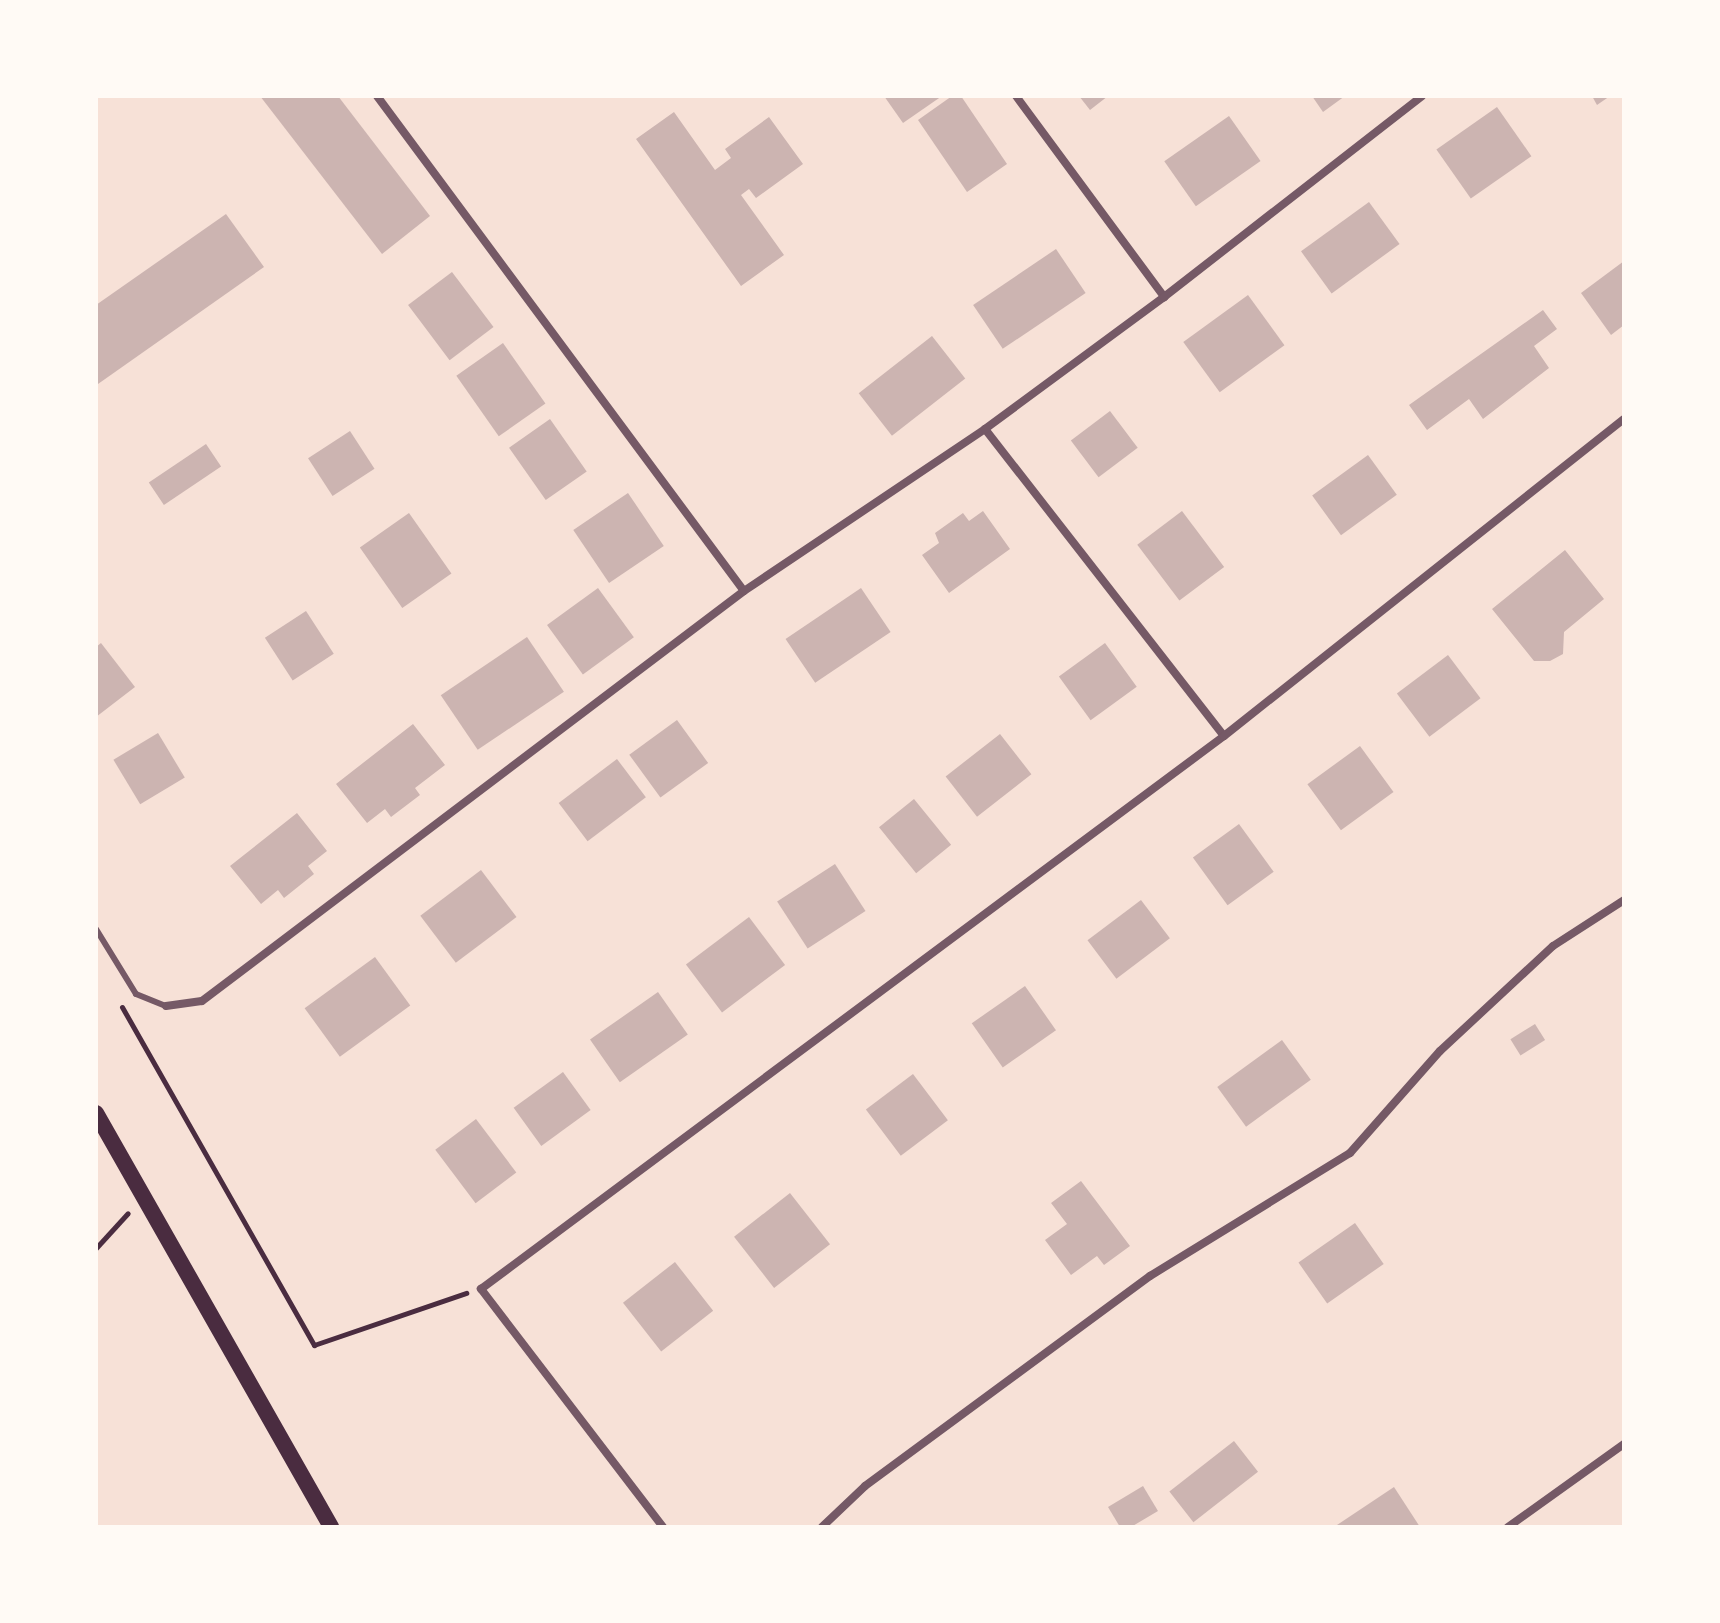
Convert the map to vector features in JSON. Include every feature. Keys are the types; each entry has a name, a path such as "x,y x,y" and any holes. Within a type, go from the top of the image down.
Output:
{"main road":[{"path":"96,1113 331,1527"}],"street":[{"path":"377,96 744,591"},
{"path":"1016,96 1164,297"},
{"path":"166,1006 202,1001 744,591 985,429 1164,297 1422,96"},
{"path":"663,1527 481,1289 1224,736 1624,419"},
{"path":"985,429 1224,736"},
{"path":"822,1527 865,1486 1150,1276 1350,1153 1440,1051 1530,967 1624,900"},
{"path":"1508,1527 1624,1444"}],"lane":[{"path":"96,929 136,994 166,1006"}],"path":[{"path":"119,1001 314,1345 481,1289"},
{"path":"96,1248 143,1197"}],"building":[{"path":"260,96 338,96 430,216 382,254"},
{"path":"884,96 942,96 903,123"},
{"path":"952,96 961,96 1007,164 967,192 918,120"},
{"path":"1079,96 1108,96 1090,110"},
{"path":"1312,96 1345,96 1323,112"},
{"path":"1592,96 1610,96 1597,105"},
{"path":"1497,107 1531,156 1471,199 1436,149"},
{"path":"674,112 715,170 731,158 725,149 769,117 803,164 756,198 749,189 741,195 784,255 741,286 636,139"},
{"path":"1229,116 1261,161 1196,206 1164,161"},
{"path":"1369,202 1400,244 1332,293 1301,251"},
{"path":"226,214 264,267 98,384 96,305"},
{"path":"1056,249 1086,293 1003,349 973,305"},
{"path":"1624,261 1624,325 1611,335 1581,293"},
{"path":"452,272 494,327 450,360 408,305"},
{"path":"1248,295 1284,345 1220,392 1183,342"},
{"path":"1543,310 1557,329 1534,346 1549,368 1483,419 1469,399 1427,430 1409,405"},
{"path":"932,336 965,379 892,436 859,393"},
{"path":"503,343 545,404 499,436 456,376"},
{"path":"1110,411 1138,448 1099,477 1071,440"},
{"path":"550,419 587,471 546,500 509,448"},
{"path":"350,431 375,469 333,496 308,458"},
{"path":"206,444 221,466 164,505 149,483"},
{"path":"1368,455 1397,495 1341,535 1312,496"},
{"path":"628,493 664,546 609,583 573,530"},
{"path":"983,511 1010,549 949,593 922,555 939,543 935,533 963,513 969,521"},
{"path":"1182,511 1224,567 1179,601 1137,545"},
{"path":"409,513 451,574 402,608 360,547"},
{"path":"1565,550 1604,599 1564,632 1563,654 1550,661 1534,661 1492,609"},
{"path":"598,588 634,637 583,674 547,625"},
{"path":"861,588 891,632 815,683 786,639"},
{"path":"306,611 334,654 293,680 265,638"},
{"path":"527,637 564,692 478,750 441,695"},
{"path":"101,643 135,687 96,717 96,647"},
{"path":"1105,643 1137,687 1091,720 1059,677"},
{"path":"1448,655 1480,698 1429,737 1397,694"},
{"path":"677,720 708,763 660,798 629,755"},
{"path":"413,724 445,765 415,788 420,795 391,817 385,809 367,823 336,784"},
{"path":"158,733 185,778 140,804 113,760"},
{"path":"1000,734 1031,774 977,817 946,776"},
{"path":"1360,746 1394,792 1341,830 1307,784"},
{"path":"617,759 646,797 588,841 559,803"},
{"path":"914,799 951,845 916,873 879,827"},
{"path":"297,813 327,851 308,866 314,874 284,898 278,890 261,904 230,866"},
{"path":"1239,824 1274,872 1228,905 1193,858"},
{"path":"835,864 865,911 808,949 777,902"},
{"path":"481,870 517,917 456,963 420,916"},
{"path":"1141,900 1170,938 1116,979 1087,940"},
{"path":"749,917 785,965 722,1012 686,965"},
{"path":"375,957 410,1006 340,1057 305,1008"},
{"path":"1025,986 1056,1030 1003,1068 972,1023"},
{"path":"658,992 688,1035 620,1082 590,1040"},
{"path":"1535,1024 1545,1040 1520,1055 1510,1039"},
{"path":"1282,1040 1311,1080 1246,1127 1217,1087"},
{"path":"563,1072 591,1110 541,1146 514,1108"},
{"path":"913,1074 948,1120 901,1156 866,1110"},
{"path":"476,1119 516,1173 476,1203 435,1150"},
{"path":"1081,1181 1130,1246 1104,1265 1097,1256 1071,1275 1045,1240 1067,1224 1051,1203"},
{"path":"790,1193 830,1244 774,1288 734,1237"},
{"path":"1355,1223 1384,1264 1327,1304 1298,1263"},
{"path":"675,1262 713,1311 661,1351 623,1303"},
{"path":"1234,1441 1258,1472 1193,1522 1169,1491"},
{"path":"1143,1486 1158,1511 1131,1527 1120,1527 1108,1507"},
{"path":"1394,1487 1420,1527 1334,1527"}]}
